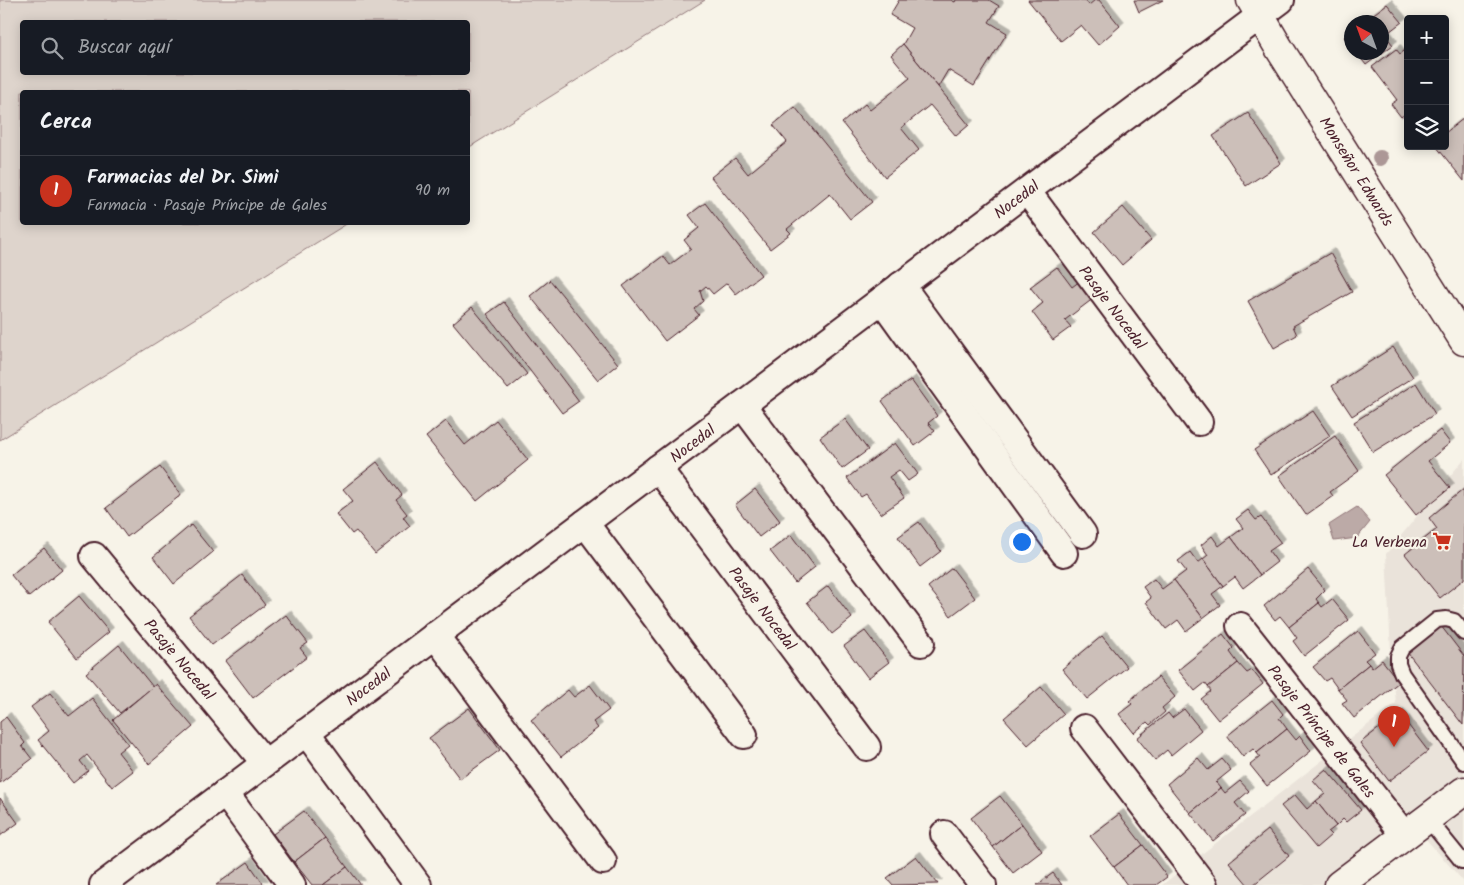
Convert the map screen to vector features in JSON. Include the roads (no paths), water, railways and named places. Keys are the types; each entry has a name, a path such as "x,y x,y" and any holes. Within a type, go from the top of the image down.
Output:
{"street":[{"name":"Nocedal","path":"103,885 1026,191 1255,8 1281,0"},
{"name":"Monseñor Edwards","path":"1255,8 1464,341"},
{"name":"Pasaje Nocedal","path":"1026,191 1199,422"},
{"path":"892,293 1083,534"},
{"path":"892,293 1064,553"},
{"path":"742,405 921,643"},
{"name":"Pasaje Nocedal","path":"658,468 867,747"},
{"path":"585,523 744,735"},
{"name":"Pasaje Nocedal","path":"94,556 266,763"},
{"name":"Pasaje Príncipe de Gales","path":"1240,626 1404,836"},
{"path":"435,635 603,861"},
{"path":"1084,728 1204,885"},
{"path":"306,732 418,885"},
{"path":"1339,885 1464,792"},
{"path":"225,793 292,885"},
{"path":"944,834 983,885"}],"lane":[{"path":"1464,633 1454,621 1446,619 1437,620 1402,648 1398,656 1398,664 1402,674 1464,762"},
{"path":"1428,819 1462,861 1464,861"}],"place":[{"name":"La Verbena","path":"1442,541"},
{"name":"Farmacias del Dr. Simi","path":"1394,747"}]}
